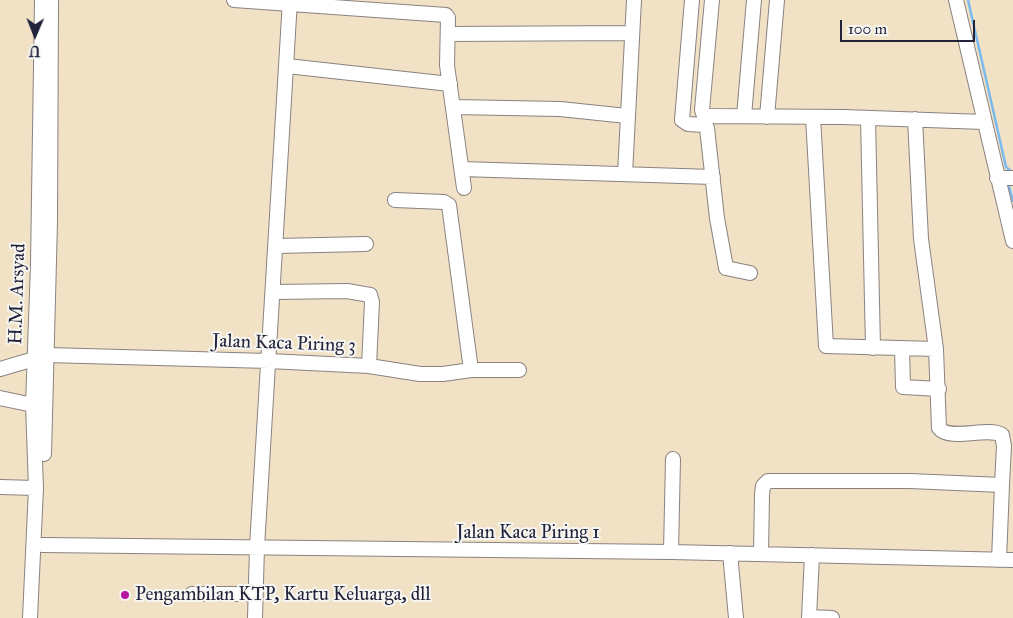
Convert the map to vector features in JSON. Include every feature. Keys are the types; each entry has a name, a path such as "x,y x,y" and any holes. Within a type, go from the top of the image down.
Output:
{"street":[{"name":"H.M. Arsyad","path":"42,0 43,263"},
{"name":"H.M. Arsyad","path":"40,618 42,545 41,357 51,0"},
{"path":"234,0 290,2 446,14 448,18 447,59 464,188"},
{"path":"625,174 634,0"},
{"path":"692,0 682,118 685,123 704,122 710,116 984,122"},
{"path":"712,0 702,110 707,128 717,218 726,268 750,273"},
{"path":"744,116 754,0"},
{"path":"767,116 777,0"},
{"path":"956,0 1013,241"},
{"path":"254,618 290,2"},
{"path":"448,34 632,33"},
{"path":"287,66 450,84"},
{"path":"454,108 560,109 627,116"},
{"path":"813,117 826,346 936,349"},
{"path":"868,118 873,348"},
{"path":"915,119 922,239 936,349 939,423 942,432 946,433 999,433 1002,435 1004,446 999,560"},
{"path":"462,169 713,177"},
{"path":"998,178 1013,178"},
{"path":"395,200 444,202 448,205 471,370"},
{"path":"276,246 366,244"},
{"path":"274,292 347,291 370,295 372,302 368,366"},
{"path":"902,348 903,387 939,389"},
{"name":"H.M. Arsyad","path":"30,618 36,488 33,405 41,357"},
{"name":"Jalan Kaca Piring 3","path":"0,369 41,357 269,361 368,366 420,374 444,374 471,370 519,370"},
{"path":"0,398 33,405"},
{"path":"670,552 673,459"},
{"path":"760,554 762,494 763,486 768,481 910,482 1002,486"},
{"path":"0,487 36,488"},
{"name":"Jalan Kaca Piring 1","path":"42,545 670,552 1013,560"},
{"path":"730,553 736,618"},
{"path":"812,555 809,617 832,618"},
{"path":"192,594 254,594"}],"waterway":[{"path":"968,0 1006,167 1011,171"},
{"path":"1008,183 1013,201"}],"place":[{"name":"Pengambilan KTP, Kartu Keluarga, dll","path":"125,595"}]}
